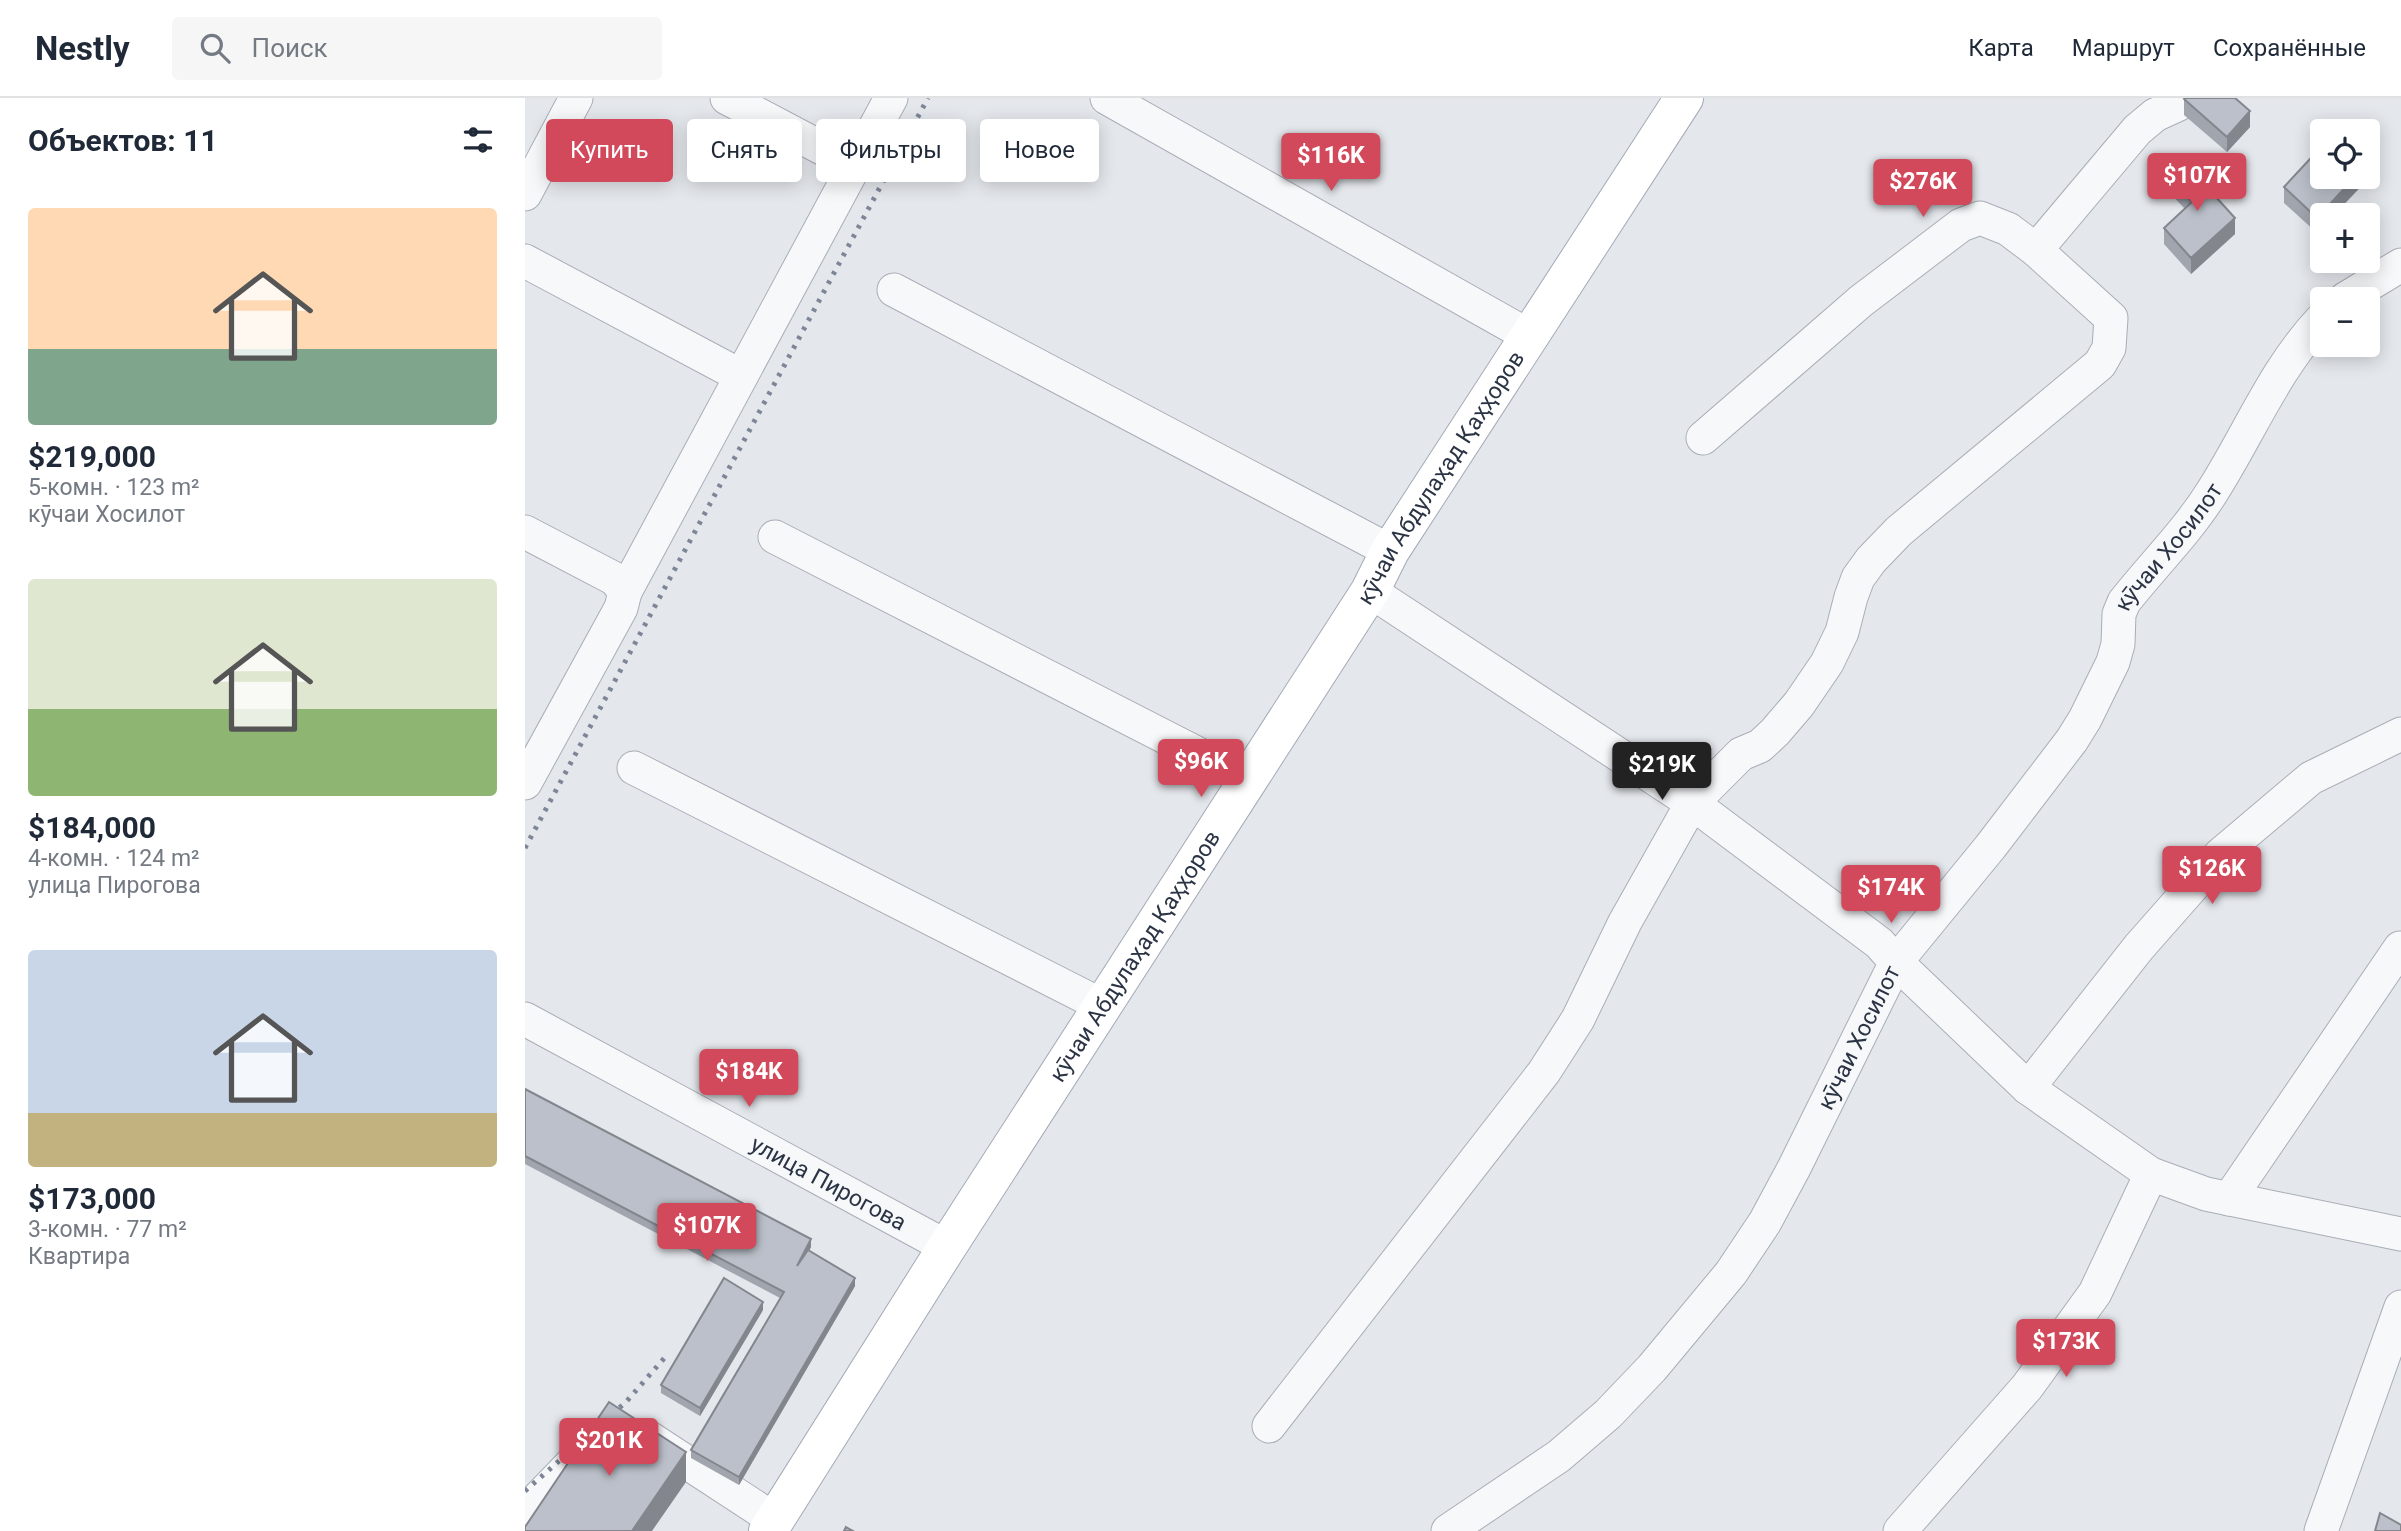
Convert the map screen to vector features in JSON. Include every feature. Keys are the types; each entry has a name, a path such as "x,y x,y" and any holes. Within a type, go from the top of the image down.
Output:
{"main road":[{"name":"кӯчаи Абдулаҳад Қаҳҳоров","path":"772,1526 947,1247 1370,591 1390,551 1682,99"}],"street":[{"path":"525,194 576,98"},
{"path":"727,98 816,145"},
{"path":"880,119 891,98"},
{"path":"1107,98 1529,336"},
{"path":"2036,250 2137,130 2155,115 2179,104 2184,98"},
{"path":"525,782 621,608 625,592 846,182"},
{"path":"1269,1426 1544,1072 1578,1019 1625,922 1692,803 1741,754 1760,746 1799,704 1827,663 1842,632 1858,578 1871,560 1899,531 2100,364 2109,348 2111,318 2036,250 2008,229 1980,218 1961,225 1861,301 1703,438"},
{"path":"525,261 741,376"},
{"path":"2365,287 2401,265"},
{"path":"894,290 1390,551"},
{"name":"кӯчаи Хосилот","path":"1448,1531 1559,1456 1608,1414 1652,1368 1731,1273 1765,1222 1794,1168 1896,962 1991,846 2072,740 2113,662 2118,644 2119,614 2124,602 2190,525 2212,493 2290,360 2310,334"},
{"path":"525,532 615,579 625,592"},
{"path":"775,537 1249,780"},
{"path":"1370,591 1692,803 1879,943 2028,1088 2151,1174 2206,1194 2401,1234"},
{"path":"2028,1088 2139,947 2221,854 2311,778 2401,734"},
{"path":"634,768 1103,1006"},
{"path":"2229,1199 2400,948"},
{"name":"улица Пирогова","path":"525,1019 947,1247"},
{"path":"1900,1531 2027,1387 2095,1293 2151,1174"},
{"path":"2321,1531 2401,1307"},
{"path":"525,1512 613,1424 626,1425 654,1441 772,1526"}],"building":[{"path":"2185,98 2235,98 2250,111 2227,137"},
{"path":"2310,159 2310,189 2344,189 2331,203 2310,203 2310,211 2284,187"},
{"path":"2184,162 2235,218 2191,258 2164,228 2192,202 2169,176"},
{"path":"525,1089 811,1239 797,1266 808,1250 855,1278 739,1477 691,1450 784,1292 525,1156"},
{"path":"724,1278 763,1302 700,1408 661,1385"},
{"path":"609,1402 686,1452 632,1531 525,1531 525,1527"},
{"path":"2380,1513 2401,1525 2401,1531 2375,1531"}],"railway":[{"path":"525,848 928,98"},
{"path":"525,1491 626,1402 667,1355"}]}
